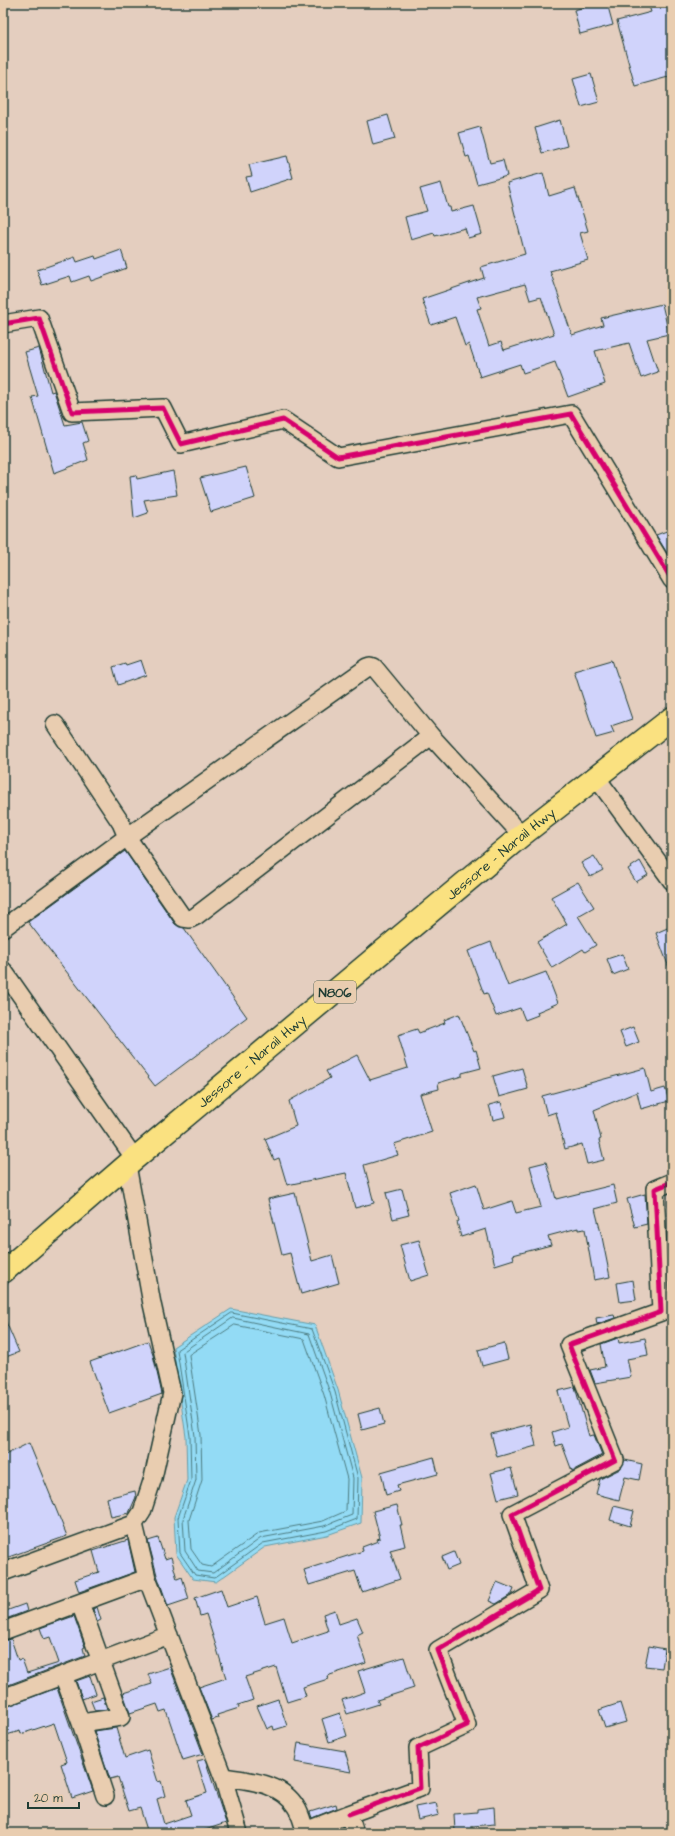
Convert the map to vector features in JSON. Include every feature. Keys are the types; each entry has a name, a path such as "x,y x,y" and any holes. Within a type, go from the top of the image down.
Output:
{"highway":[{"name":"Jessore - Narail Hwy","path":"3,1272 131,1162 522,835 672,718"}],"street":[{"path":"3,324 39,318 72,412 163,408 181,444 283,420 338,457 571,414 672,580"},
{"path":"3,928 127,837 371,666 430,736 522,835"},
{"path":"55,724 121,823 127,837 183,918 190,919 430,736"},
{"path":"596,777 672,881"},
{"path":"3,970 131,1162 152,1304 172,1393 153,1478 142,1512 134,1524 3,1572"},
{"path":"223,1777 278,1788 296,1806 307,1832 349,1814 420,1788 418,1748 467,1724 438,1650 539,1590 512,1514 615,1460 569,1345 661,1312 655,1189 672,1182"},
{"path":"134,1524 147,1578 223,1777 239,1833"},
{"path":"3,1631 147,1578"},
{"path":"80,1603 121,1717 81,1723"},
{"path":"3,1698 169,1635"},
{"path":"63,1675 81,1723 105,1796"},
{"path":"349,1814 355,1833"}],"water":[{"path":"231,1309 315,1325 338,1390 362,1478 361,1523 327,1535 265,1547 216,1582 193,1579 176,1554 174,1517 187,1480 186,1437 173,1347"}],"building":[{"path":"599,3 607,3 613,25 580,34 574,10"},
{"path":"648,3 672,3 672,76 635,86 617,21 651,12"},
{"path":"591,74 599,102 581,107 573,79"},
{"path":"388,115 395,139 373,145 367,121"},
{"path":"560,120 567,146 542,153 535,128"},
{"path":"480,127 490,163 503,160 507,176 477,184 469,156 466,157 459,133"},
{"path":"287,156 293,178 250,192 246,177 252,176 249,165"},
{"path":"543,173 549,196 575,188 588,231 580,233 588,260 550,271 572,335 603,325 601,318 662,304 669,334 647,339 658,372 641,378 629,343 595,351 605,384 568,397 555,362 523,373 520,364 480,377 469,344 465,346 455,317 431,325 422,299 484,278 481,267 525,254 507,183","holes":["525,284 530,300 541,297 554,334 504,350 501,342 489,346 477,309 481,308 477,297"]},
{"path":"441,183 448,207 450,207 451,212 474,206 482,234 468,238 465,228 435,236 434,233 411,240 405,217 427,211 420,189"},
{"path":"121,250 127,268 91,281 89,276 72,282 70,276 42,285 37,270 75,257 77,262 95,256 96,259"},
{"path":"39,348 51,392 54,391 65,425 82,422 88,441 83,443 88,460 54,473 32,397 38,396 25,352"},
{"path":"246,467 255,498 211,512 200,478"},
{"path":"173,471 177,495 144,500 148,513 134,518 130,476 136,475 137,479"},
{"path":"672,529 672,561 656,535"},
{"path":"141,660 146,675 118,685 113,667 125,663 126,665"},
{"path":"612,660 632,719 611,726 614,733 596,738 574,671"},
{"path":"125,851 175,924 184,928 247,1017 155,1086 28,922"},
{"path":"594,856 603,870 590,877 581,863"},
{"path":"640,861 648,875 636,882 628,869"},
{"path":"578,882 594,907 578,916 596,945 585,952 583,949 552,968 537,942 567,924 551,897"},
{"path":"672,926 672,972 671,973 656,933"},
{"path":"491,942 508,986 546,972 558,1003 537,1012 538,1015 525,1020 520,1008 496,1016 487,993 484,994 468,951"},
{"path":"622,954 628,969 613,975 607,959"},
{"path":"459,1014 474,1051 476,1050 481,1068 462,1073 462,1076 438,1083 439,1089 420,1094 432,1132 394,1144 398,1155 364,1165 374,1203 355,1208 346,1173 287,1185 279,1158 274,1160 265,1139 296,1126 289,1101 330,1078 326,1071 357,1055 370,1080 408,1068 398,1035 417,1029 419,1033 445,1023 444,1020"},
{"path":"633,1027 639,1042 626,1047 620,1032"},
{"path":"522,1068 528,1089 499,1097 493,1076"},
{"path":"645,1068 651,1092 665,1088 669,1101 641,1109 637,1092 594,1110 604,1160 587,1164 582,1144 565,1149 556,1112 547,1115 542,1096"},
{"path":"501,1102 505,1117 493,1120 489,1105"},
{"path":"546,1162 556,1199 613,1185 617,1203 595,1209 610,1277 594,1280 585,1229 578,1230 578,1228 548,1236 551,1245 513,1255 514,1259 495,1265 486,1229 461,1237 457,1222 459,1221 450,1193 476,1184 484,1210 512,1201 516,1213 541,1207 530,1166"},
{"path":"402,1189 409,1215 393,1219 386,1193"},
{"path":"295,1193 312,1261 332,1255 339,1283 301,1294 290,1253 282,1255 268,1199"},
{"path":"645,1194 647,1224 635,1227 627,1199"},
{"path":"419,1240 429,1275 410,1281 400,1245"},
{"path":"633,1280 636,1300 620,1302 617,1283"},
{"path":"3,1315 19,1352 3,1358"},
{"path":"614,1315 615,1318 597,1324 596,1318"},
{"path":"618,1338 619,1343 645,1338 648,1355 627,1359 631,1377 595,1383 590,1370 605,1367 601,1344"},
{"path":"148,1341 153,1355 162,1394 109,1413 90,1362"},
{"path":"504,1343 508,1359 482,1366 478,1350"},
{"path":"575,1387 589,1436 594,1435 602,1455 572,1471 562,1444 556,1446 552,1432 568,1427 558,1391"},
{"path":"380,1408 384,1424 362,1430 358,1414"},
{"path":"531,1424 536,1446 497,1457 491,1434"},
{"path":"29,1443 67,1536 3,1559 3,1456"},
{"path":"434,1457 438,1474 397,1485 399,1491 386,1495 381,1472"},
{"path":"625,1460 642,1464 639,1480 625,1477 619,1500 596,1494 600,1479 620,1469"},
{"path":"511,1468 518,1494 498,1499 491,1473"},
{"path":"135,1491 136,1497 129,1513 111,1517 107,1498"},
{"path":"397,1505 405,1546 390,1550 400,1579 362,1592 355,1571 309,1585 304,1570 363,1551 362,1547 378,1541 377,1539 380,1538 373,1511"},
{"path":"614,1506 634,1511 630,1526 610,1520"},
{"path":"158,1538 165,1559 171,1557 177,1579 182,1577 189,1599 168,1606 157,1575 148,1541"},
{"path":"128,1540 135,1572 79,1592 75,1580 99,1572 93,1551"},
{"path":"454,1552 459,1565 447,1570 442,1557"},
{"path":"497,1582 514,1589 512,1594 496,1604 489,1601"},
{"path":"221,1589 227,1607 257,1597 265,1623 284,1617 292,1643 328,1631 323,1614 335,1610 339,1624 357,1618 363,1632 357,1635 366,1663 327,1676 328,1679 303,1687 306,1696 287,1702 276,1667 245,1677 253,1700 238,1705 239,1708 217,1715 218,1718 212,1720 199,1687 226,1678 206,1614 200,1616 195,1598"},
{"path":"25,1604 27,1611 3,1620 3,1612"},
{"path":"97,1607 101,1620 97,1622 93,1609"},
{"path":"74,1616 85,1647 83,1648 85,1656 3,1687 3,1641 11,1639 18,1660 22,1659 27,1673 59,1663 50,1637 44,1639 40,1628"},
{"path":"649,1646 665,1649 662,1668 645,1666"},
{"path":"404,1657 414,1688 377,1700 379,1704 347,1714 342,1700 365,1692 358,1671"},
{"path":"170,1667 203,1754 183,1760 166,1710 160,1712 157,1704 130,1713 123,1693 152,1684 148,1674"},
{"path":"90,1676 96,1694 82,1699 76,1681"},
{"path":"57,1688 93,1791 72,1798 61,1764 67,1762 54,1723 21,1734 20,1731 3,1736 3,1708"},
{"path":"103,1697 107,1709 95,1711 91,1701"},
{"path":"278,1699 287,1726 274,1730 273,1726 267,1729 257,1706"},
{"path":"620,1703 626,1722 605,1728 599,1710"},
{"path":"340,1713 347,1736 329,1742 322,1719"},
{"path":"116,1728 125,1758 148,1750 158,1782 161,1781 165,1796 157,1799 164,1824 191,1815 186,1800 207,1793 197,1761 205,1759 226,1823 196,1833 145,1833 145,1830 147,1830 140,1808 129,1811 118,1777 110,1779 94,1731"},
{"path":"298,1743 345,1751 351,1772 295,1762"},
{"path":"436,1803 439,1815 418,1820 415,1807"},
{"path":"336,1804 337,1808 312,1818 310,1812"},
{"path":"494,1807 495,1824 472,1826 472,1830 455,1831 454,1814 477,1812 477,1809"},
{"path":"343,1827 345,1833 328,1833"}],"cycle path":[{"path":"3,324 39,318 72,412 163,408 181,444 283,420 338,457 571,414 672,580"},
{"path":"349,1814 420,1788 418,1748 467,1725 438,1650 539,1590 512,1514 615,1460 569,1345 661,1312 655,1189 672,1182"}]}
